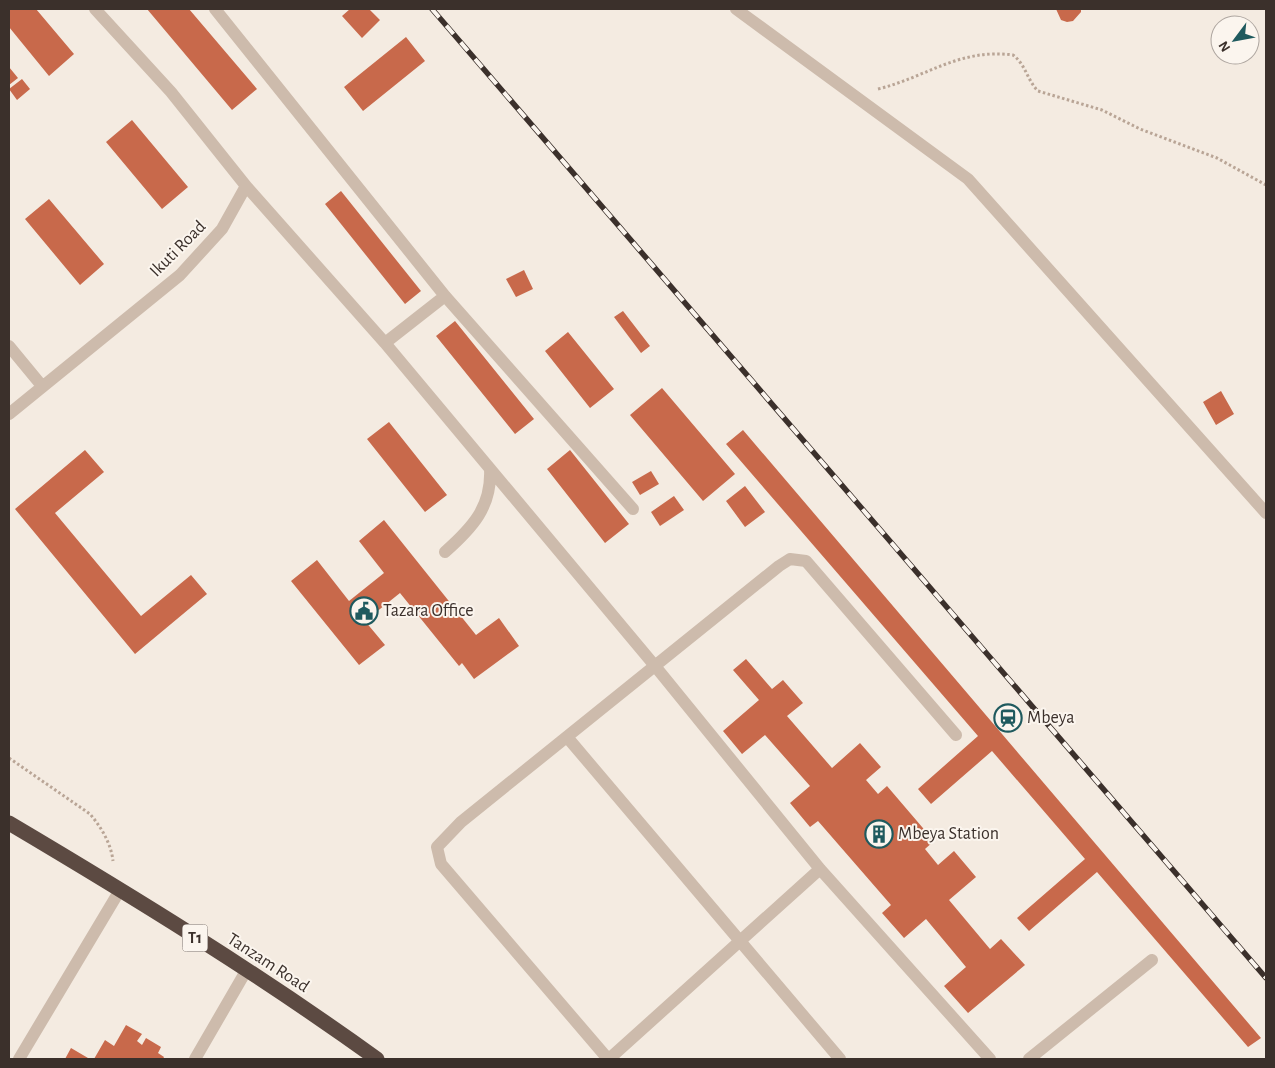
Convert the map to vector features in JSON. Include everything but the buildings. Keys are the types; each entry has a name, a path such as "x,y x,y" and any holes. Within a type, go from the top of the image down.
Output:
{"highway":[{"name":"Tanzam Road","path":"9,823 117,888 246,971 377,1059"}],"street":[{"path":"95,9 171,92 246,186 385,344 490,468 655,666 820,869 990,1059"},
{"path":"215,9 445,296 632,509"},
{"path":"736,9 968,179 1266,513"},
{"name":"Ikuti Road","path":"9,414 186,269 222,229 246,186"},
{"path":"385,344 445,296"},
{"path":"9,346 42,386"},
{"path":"445,552 460,539 484,507 490,494 490,468"},
{"path":"820,869 608,1059 453,879 441,864 437,848 461,822 779,566 790,560 806,561 956,735"},
{"path":"567,737 840,1059"},
{"path":"19,1059 117,888"},
{"path":"1029,1059 1152,960"},
{"path":"195,1059 246,971"}],"path":[{"path":"845,89 869,91 884,88 957,59 979,54 1013,55 1026,69 1032,84 1038,91 1102,110 1149,132 1217,158 1266,185"},
{"path":"9,758 74,801 90,814 100,826 112,856 117,888"}],"railway":[{"path":"432,9 1266,978"}],"place":[{"name":"Tazara Office","path":"364,611"},
{"name":"Mbeya","path":"1008,718"},
{"name":"Mbeya Station","path":"879,834"}]}
